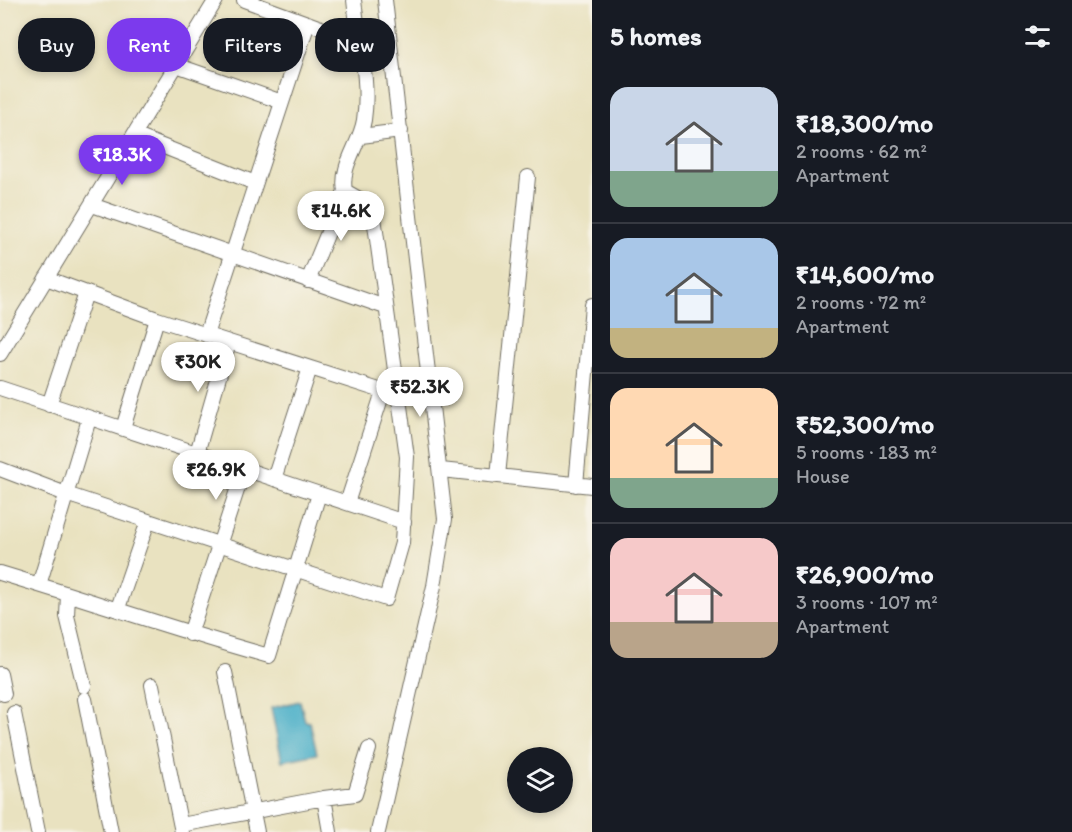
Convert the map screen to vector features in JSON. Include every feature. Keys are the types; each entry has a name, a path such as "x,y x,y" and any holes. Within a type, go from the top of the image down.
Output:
{"street":[{"path":"191,41 216,0"},
{"path":"244,0 315,26"},
{"path":"354,0 356,18"},
{"path":"378,832 434,586 445,519 402,131 385,0"},
{"path":"206,335 308,23"},
{"path":"191,70 282,102"},
{"path":"0,354 172,72"},
{"path":"308,281 345,191 344,174 361,136 366,94 363,72"},
{"path":"361,136 402,131"},
{"path":"134,135 255,183"},
{"path":"498,476 528,177"},
{"path":"0,469 66,494 386,599 396,570 404,522 407,457 385,307 374,210 370,205 345,191"},
{"path":"92,205 385,307"},
{"path":"46,278 206,335 400,397"},
{"path":"49,405 86,293"},
{"path":"576,485 592,305"},
{"path":"123,428 157,318"},
{"path":"197,453 229,342"},
{"path":"274,479 310,368"},
{"path":"0,388 404,522"},
{"path":"347,503 383,392"},
{"path":"39,585 89,419"},
{"path":"190,634 244,468"},
{"path":"441,470 592,486"},
{"path":"0,573 118,608 190,634 269,656 319,494"},
{"path":"118,608 148,520"},
{"path":"68,594 67,616 85,692 111,832"},
{"path":"225,672 257,832"},
{"path":"0,674 4,694"},
{"path":"152,685 182,829 252,812 355,794 369,749"},
{"path":"14,712 38,832"},
{"path":"324,798 330,832"}],"water":[{"path":"300,701 305,721 310,722 317,754 282,761 271,708"}]}
